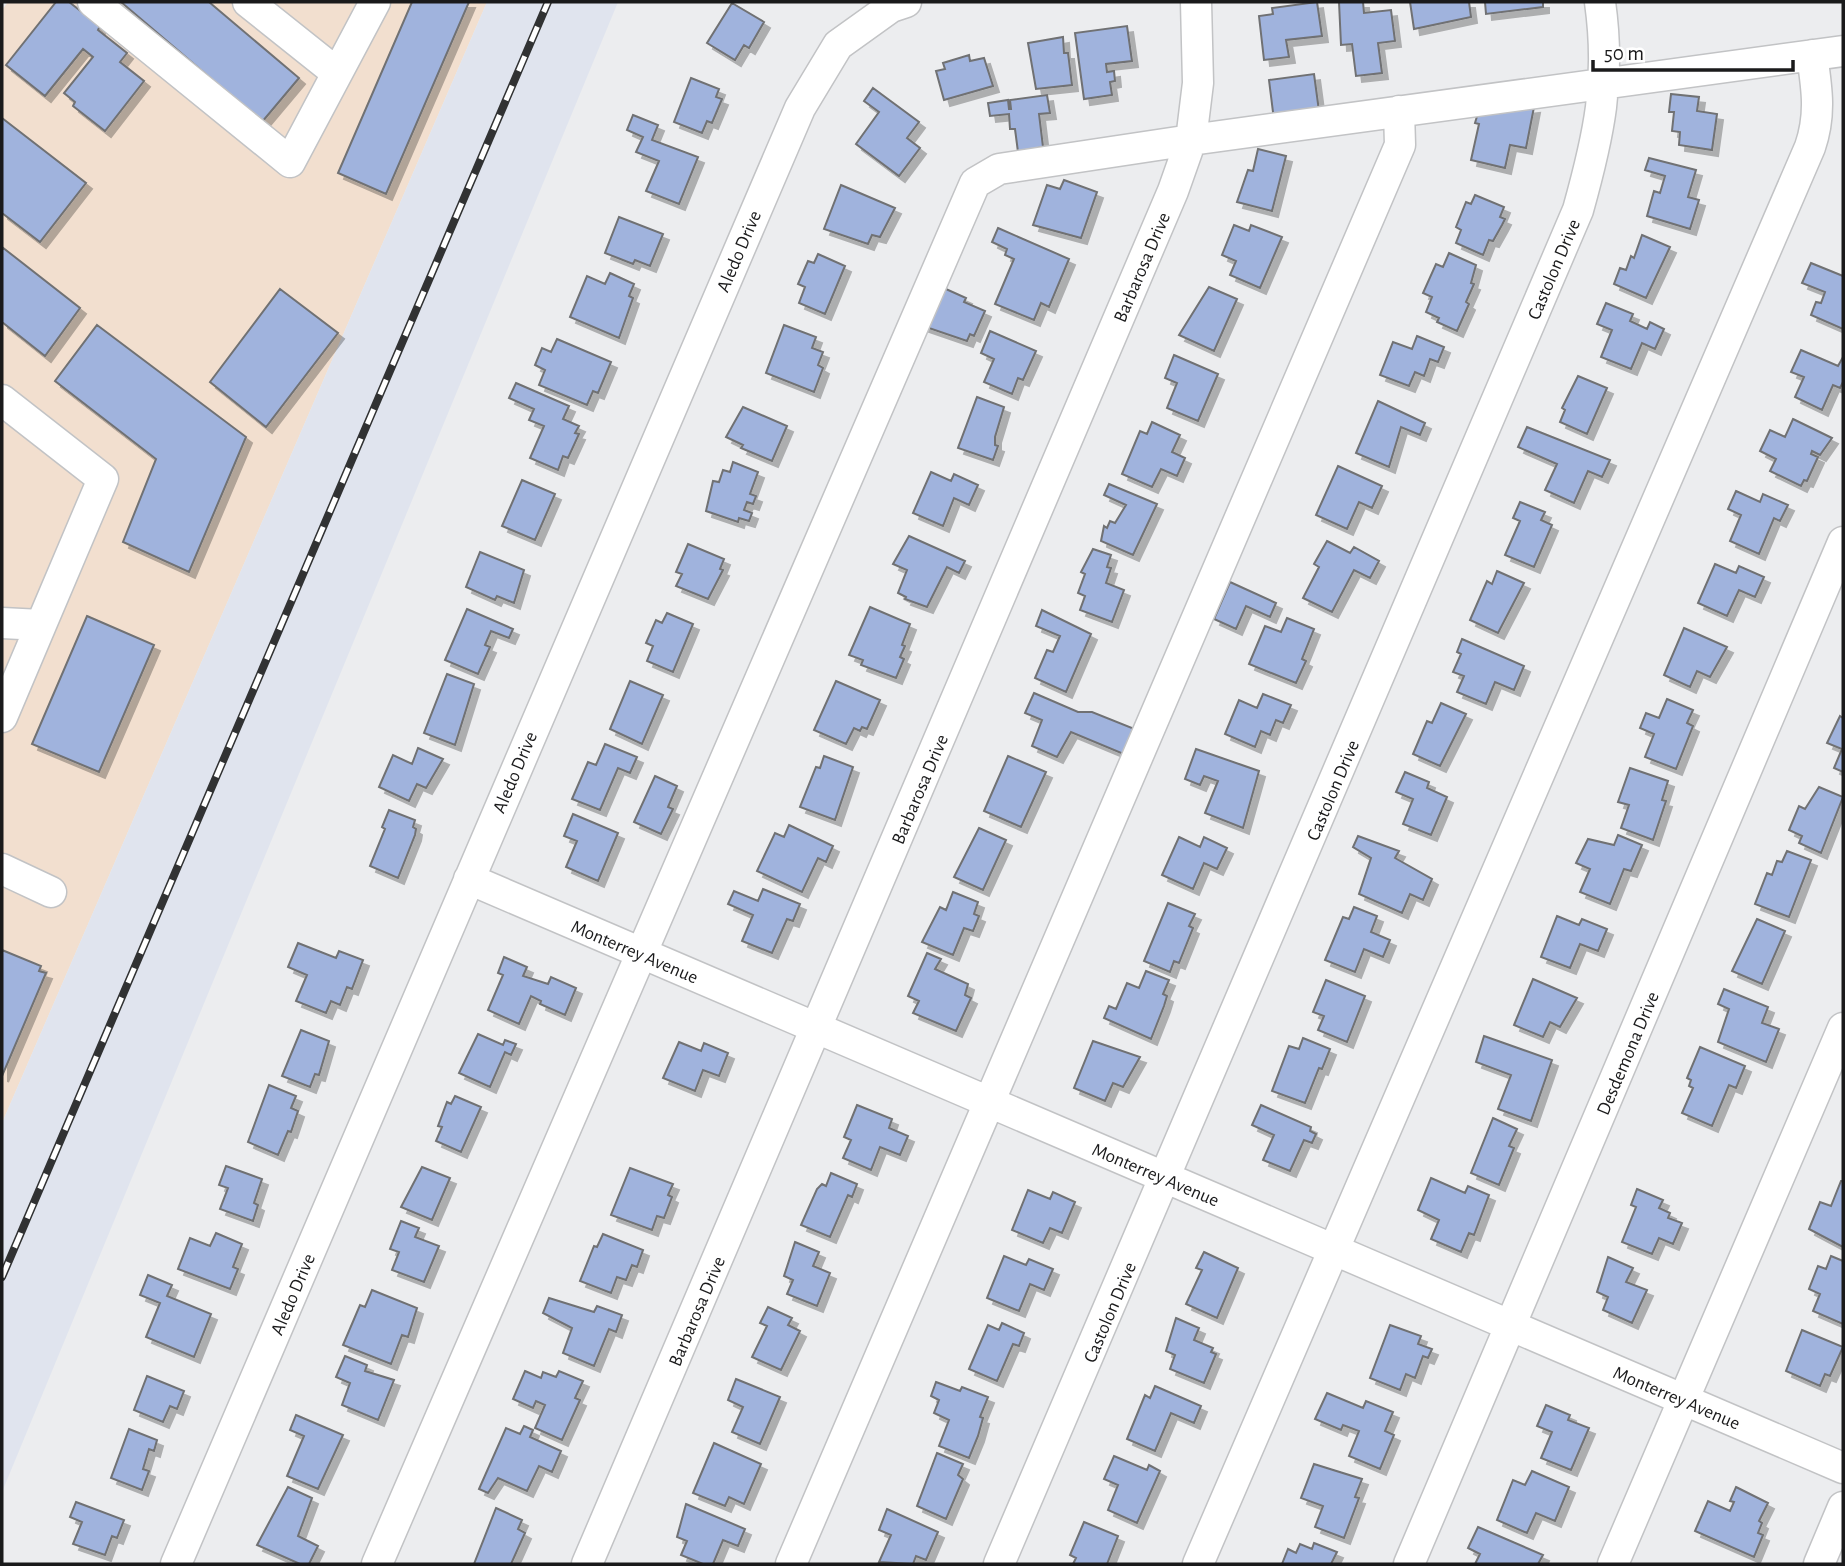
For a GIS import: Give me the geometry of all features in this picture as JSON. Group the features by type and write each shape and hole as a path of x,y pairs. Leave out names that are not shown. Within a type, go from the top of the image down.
{"street":[{"path":"93,2 290,162 375,2"},
{"path":"248,2 337,73"},
{"name":"Barbarosa Drive","path":"587,1564 1173,191 1191,140 1198,83 1196,2"},
{"name":"Castolon Drive","path":"999,1564 1574,221 1597,143 1606,83 1600,2"},
{"name":"Aledo Drive","path":"176,1564 800,108 838,45 898,5"},
{"path":"377,1564 963,204 975,183 999,169 1191,140 1843,51"},
{"path":"1198,1564 1810,148 1817,126 1819,102 1812,55"},
{"path":"791,1564 1400,145 1399,111"},
{"path":"2,400 103,479 2,717"},
{"name":"Desdemona Drive","path":"1409,1564 1843,542"},
{"path":"2,624 41,625"},
{"path":"2,870 51,892"},
{"name":"Monterrey Avenue","path":"468,879 1843,1468"},
{"path":"1613,1564 1843,1028"},
{"path":"1819,1564 1843,1507"}],"shaded area":[{"path":"8,2 487,2 2,1123 2,10"},
{"path":"487,2 618,2 2,1492 2,1123"}],"building":[{"path":"56,2 69,2 100,26 98,30 127,53 120,62 144,81 105,131 73,106 75,102 64,93 93,57 83,49 45,96 6,65"},
{"path":"121,2 209,2 299,78 262,122"},
{"path":"412,2 469,2 386,194 338,173"},
{"path":"1317,2 1322,36 1286,40 1289,57 1264,60 1259,16 1273,14 1272,8"},
{"path":"1339,2 1363,2 1364,13 1391,10 1395,41 1378,43 1382,73 1356,76 1352,44 1341,45"},
{"path":"1410,2 1469,2 1471,17 1414,29"},
{"path":"1485,2 1543,2 1543,7 1486,14"},
{"path":"732,3 764,22 749,48 744,45 735,60 707,43"},
{"path":"1127,26 1132,61 1106,64 1107,72 1114,71 1115,81 1110,82 1112,95 1084,99 1075,33"},
{"path":"1063,37 1072,85 1036,89 1028,43"},
{"path":"969,55 970,61 984,58 993,86 944,100 936,71 945,69 943,63"},
{"path":"1314,74 1319,111 1274,120 1269,80"},
{"path":"691,78 719,89 716,97 722,99 712,123 707,121 702,133 674,122"},
{"path":"873,88 919,122 907,138 920,148 899,176 856,144 879,112 864,101"},
{"path":"1671,94 1699,97 1697,111 1717,114 1712,150 1679,145 1680,132 1672,131 1674,112 1669,112"},
{"path":"1047,95 1050,113 1039,114 1043,147 1018,152 1015,129 1010,129 1009,114 990,116 988,103 1008,100 1011,109 1010,100"},
{"path":"1534,107 1526,148 1510,145 1505,168 1471,160 1479,124 1475,123 1478,113"},
{"path":"633,115 658,125 652,140 698,157 679,204 646,191 659,161 636,152 643,137 627,130"},
{"path":"2,118 86,183 40,242 2,213"},
{"path":"1258,149 1286,156 1272,211 1237,202 1248,170 1253,171"},
{"path":"1649,158 1696,170 1688,197 1699,200 1690,229 1647,216 1654,191 1660,193 1665,176 1645,170"},
{"path":"1064,180 1097,192 1081,238 1033,225 1047,185 1060,189"},
{"path":"841,185 895,208 880,237 872,235 868,244 824,229"},
{"path":"1475,195 1504,207 1500,217 1505,219 1493,241 1489,240 1483,255 1456,243 1461,230 1456,227 1466,202 1471,204"},
{"path":"619,217 663,234 650,266 635,260 633,264 605,253"},
{"path":"1234,225 1249,231 1251,225 1282,237 1260,288 1230,275 1236,261 1222,255"},
{"path":"998,228 1069,259 1049,307 1041,303 1034,320 995,304 1014,259 1005,255 1007,249 992,242"},
{"path":"1642,235 1670,247 1646,298 1614,284 1620,268 1626,270 1631,256 1634,258"},
{"path":"2,247 80,308 45,356 2,322"},
{"path":"1449,253 1476,265 1471,283 1474,284 1466,302 1469,304 1457,331 1437,322 1439,318 1426,312 1432,297 1423,293 1436,264 1443,267"},
{"path":"818,254 845,266 825,314 799,303 805,287 798,284 808,261 814,263"},
{"path":"1811,263 1843,276 1843,329 1811,315 1816,302 1821,303 1825,292 1802,283"},
{"path":"610,273 634,284 629,296 633,298 619,338 570,317 587,276 605,284"},
{"path":"937,285 966,298 964,302 985,311 974,336 970,334 967,341 920,325"},
{"path":"1209,287 1237,299 1214,351 1179,335"},
{"path":"280,289 338,333 266,427 210,382"},
{"path":"1606,303 1633,314 1630,321 1647,329 1650,322 1664,329 1655,349 1642,343 1631,369 1601,357 1612,330 1597,324"},
{"path":"97,325 246,437 189,572 123,542 156,459 55,381"},
{"path":"784,325 816,337 812,348 823,352 818,365 823,368 814,392 766,373"},
{"path":"990,331 1036,351 1023,380 1018,378 1012,394 984,382 994,359 981,353"},
{"path":"1417,336 1444,347 1438,362 1430,359 1424,376 1415,372 1409,386 1380,375 1393,342 1412,349"},
{"path":"557,339 611,362 598,393 593,391 587,405 539,385 545,370 535,365 542,348 551,352"},
{"path":"1801,350 1838,366 1843,357 1843,382 1840,388 1833,385 1822,410 1795,397 1804,377 1791,372"},
{"path":"1174,355 1218,374 1198,421 1167,408 1177,383 1165,378"},
{"path":"1578,376 1607,388 1587,434 1560,422 1565,410 1562,408"},
{"path":"516,383 569,406 563,419 579,426 575,433 579,434 568,458 563,456 558,470 530,458 544,426 529,420 534,409 509,398"},
{"path":"977,397 1004,407 995,437 995,445 998,446 993,460 958,448"},
{"path":"1378,401 1425,423 1420,435 1401,427 1389,467 1356,453"},
{"path":"743,407 787,426 772,461 741,448 743,445 726,437"},
{"path":"1793,419 1832,438 1820,455 1812,451 1811,454 1818,457 1807,481 1804,480 1801,486 1770,471 1776,459 1760,451 1770,430 1785,437"},
{"path":"1152,422 1180,435 1172,452 1185,458 1177,476 1161,469 1152,487 1122,474 1140,431 1147,434"},
{"path":"1527,427 1610,460 1602,477 1588,471 1574,503 1545,490 1557,464 1518,447"},
{"path":"733,462 758,472 750,494 756,496 753,504 747,502 744,510 752,513 749,521 739,518 738,522 706,511 713,481 719,482 723,470 730,472"},
{"path":"1338,466 1382,486 1372,508 1359,502 1347,529 1316,515"},
{"path":"931,472 951,481 954,474 978,485 969,505 954,498 943,526 913,513"},
{"path":"522,480 555,494 535,540 502,526"},
{"path":"1109,484 1157,504 1133,555 1101,541 1104,526 1107,528 1110,521 1115,523 1126,505 1104,495"},
{"path":"1736,491 1760,502 1763,494 1788,505 1780,521 1774,518 1759,554 1730,541 1741,515 1728,509"},
{"path":"1520,502 1545,512 1541,520 1552,525 1534,567 1505,555 1520,521 1513,518"},
{"path":"909,536 965,561 959,573 947,567 927,607 905,599 906,597 898,593 907,570 893,564"},
{"path":"1327,541 1350,553 1354,547 1379,561 1370,578 1354,570 1332,612 1303,598 1319,567 1314,564"},
{"path":"688,544 724,559 720,569 723,570 708,599 676,586 682,574 676,572"},
{"path":"1093,549 1111,555 1107,567 1111,568 1106,583 1124,590 1112,622 1080,610 1085,596 1078,593 1085,574 1081,572"},
{"path":"480,552 524,570 514,603 497,596 495,600 466,587"},
{"path":"1715,564 1736,573 1739,566 1764,577 1755,597 1739,590 1727,616 1698,603"},
{"path":"1497,571 1524,583 1498,633 1470,620 1487,581 1492,584"},
{"path":"1230,582 1276,603 1270,617 1246,606 1236,629 1214,619"},
{"path":"870,607 910,624 902,645 905,646 900,657 904,659 896,678 861,665 863,660 849,655"},
{"path":"467,609 513,629 509,638 491,631 485,645 490,647 478,674 445,660"},
{"path":"1042,610 1091,634 1066,692 1035,678 1047,650 1053,652 1060,636 1036,626"},
{"path":"667,613 693,624 673,672 647,661 653,646 646,643 656,620 662,623"},
{"path":"87,616 154,645 99,772 32,744"},
{"path":"1287,618 1314,629 1302,659 1306,661 1296,683 1249,664 1265,626 1281,632"},
{"path":"1684,628 1727,647 1710,677 1697,671 1690,687 1664,675"},
{"path":"1462,639 1524,666 1514,690 1495,682 1486,704 1457,692 1464,676 1453,672 1461,654 1457,652"},
{"path":"447,674 474,684 455,745 424,733"},
{"path":"630,681 663,695 642,744 610,729"},
{"path":"836,681 880,700 867,729 862,727 860,731 854,728 846,744 814,730"},
{"path":"1034,693 1078,712 1092,712 1137,730 1126,755 1071,732 1057,757 1032,746 1042,720 1025,713"},
{"path":"1263,694 1291,705 1283,723 1276,720 1270,735 1261,731 1255,747 1225,734 1239,700 1257,708"},
{"path":"1667,699 1693,710 1687,723 1693,726 1676,769 1645,757 1654,734 1640,728 1646,713 1659,718"},
{"path":"1441,703 1466,714 1440,766 1413,754 1427,721 1432,723"},
{"path":"1840,716 1843,718 1843,772 1834,768 1842,749 1827,743"},
{"path":"605,744 637,757 630,773 618,768 600,810 572,799 588,762 596,765"},
{"path":"418,748 443,759 426,788 417,784 409,801 379,787 393,755 412,764"},
{"path":"1196,749 1259,771 1243,828 1205,813 1218,781 1204,776 1200,785 1185,779"},
{"path":"824,756 853,767 835,820 800,807 816,767 820,768"},
{"path":"1008,756 1046,772 1021,827 984,811"},
{"path":"1630,768 1668,781 1662,800 1666,801 1653,840 1621,828 1629,805 1618,802"},
{"path":"1405,772 1429,782 1427,788 1447,797 1431,835 1403,824 1413,799 1396,792"},
{"path":"655,776 677,786 668,807 673,809 661,834 634,822"},
{"path":"1819,787 1843,797 1821,853 1799,843 1802,836 1789,830 1799,806 1805,809"},
{"path":"389,810 415,820 415,835 398,878 370,866 385,829 382,827"},
{"path":"573,814 618,833 598,881 566,867 577,841 564,836"},
{"path":"789,825 833,846 826,862 818,858 802,892 757,871 775,833 784,837"},
{"path":"979,828 1006,840 983,890 954,877"},
{"path":"1618,835 1642,845 1631,871 1624,869 1610,904 1580,892 1590,869 1576,863 1588,839 1614,845"},
{"path":"1358,836 1399,851 1395,858 1432,879 1423,900 1410,894 1402,913 1359,894 1371,858 1353,847"},
{"path":"1179,837 1200,847 1204,837 1227,848 1217,869 1204,863 1193,889 1162,875"},
{"path":"1787,851 1811,860 1789,917 1755,904 1767,873 1772,875 1777,861 1782,862"},
{"path":"763,889 800,904 793,921 787,919 772,953 742,941 753,915 728,904 734,891 758,901"},
{"path":"953,892 978,902 974,914 979,916 973,931 964,928 953,955 922,942 940,907 946,910"},
{"path":"1168,903 1195,914 1189,926 1193,928 1179,963 1174,961 1170,972 1144,961"},
{"path":"1354,907 1377,916 1371,932 1390,940 1383,957 1364,949 1355,972 1325,960 1343,917 1349,919"},
{"path":"1557,916 1579,925 1582,919 1607,929 1598,951 1580,944 1570,968 1541,957"},
{"path":"1757,919 1785,931 1762,984 1732,971"},
{"path":"298,943 336,958 339,951 363,960 352,989 347,987 340,1005 331,1001 326,1013 296,1001 307,975 288,967"},
{"path":"2,950 41,966 39,971 46,973 2,1076"},
{"path":"927,953 941,959 935,969 968,984 965,995 971,998 956,1031 913,1013 919,1001 908,996"},
{"path":"504,957 527,967 523,976 548,984 551,977 576,988 565,1015 540,1004 541,1001 531,996 519,1024 488,1010 503,975 498,973"},
{"path":"1146,971 1169,980 1163,994 1167,996 1164,1006 1151,1039 1104,1018 1109,1006 1116,1009 1127,983 1139,988"},
{"path":"1533,979 1577,998 1560,1027 1550,1022 1543,1037 1514,1025"},
{"path":"1326,980 1365,996 1347,1042 1318,1030 1324,1016 1313,1012"},
{"path":"1724,989 1768,1007 1762,1023 1779,1029 1766,1062 1718,1042 1729,1009 1718,1004"},
{"path":"301,1030 329,1041 319,1075 315,1074 310,1087 282,1076"},
{"path":"478,1034 503,1045 505,1040 516,1044 511,1055 505,1052 490,1087 459,1073"},
{"path":"1484,1036 1552,1060 1531,1121 1498,1109 1511,1075 1476,1062"},
{"path":"1303,1038 1330,1049 1305,1103 1272,1091 1289,1046 1299,1049"},
{"path":"1093,1041 1140,1057 1123,1087 1113,1083 1105,1101 1074,1088"},
{"path":"679,1042 701,1051 704,1043 728,1053 719,1076 703,1070 695,1091 663,1078"},
{"path":"1700,1047 1745,1066 1736,1088 1729,1085 1712,1126 1682,1113 1693,1088 1689,1086 1691,1080 1687,1078"},
{"path":"269,1085 296,1096 291,1108 298,1111 291,1132 288,1131 278,1155 248,1142"},
{"path":"455,1096 481,1107 461,1152 436,1141 442,1127 438,1126 447,1102 451,1104"},
{"path":"857,1105 892,1119 889,1128 908,1136 900,1155 880,1147 871,1170 843,1158 851,1140 844,1137"},
{"path":"1261,1105 1311,1127 1310,1131 1316,1134 1312,1143 1304,1140 1290,1171 1263,1160 1274,1135 1252,1125"},
{"path":"1493,1118 1517,1129 1509,1146 1514,1148 1499,1185 1471,1173"},
{"path":"226,1166 262,1179 254,1203 258,1205 253,1221 220,1209 228,1188 219,1185"},
{"path":"422,1167 450,1178 432,1220 401,1207"},
{"path":"630,1168 673,1184 668,1195 672,1197 664,1218 657,1216 652,1230 611,1215"},
{"path":"831,1173 857,1184 852,1197 848,1195 830,1237 801,1225 817,1189 822,1184 826,1186"},
{"path":"1431,1178 1465,1193 1468,1186 1489,1195 1474,1235 1469,1233 1461,1252 1431,1239 1439,1220 1418,1210"},
{"path":"1841,1181 1843,1247 1809,1229 1820,1202 1831,1206"},
{"path":"1637,1189 1663,1200 1659,1208 1670,1213 1668,1218 1682,1223 1673,1244 1659,1238 1652,1254 1622,1242 1636,1207 1631,1205"},
{"path":"1028,1190 1050,1199 1053,1192 1075,1202 1062,1233 1050,1228 1043,1243 1012,1230"},
{"path":"401,1221 419,1228 415,1237 439,1246 424,1282 392,1270 399,1252 390,1249"},
{"path":"216,1233 242,1244 233,1267 238,1269 230,1289 178,1269 190,1238 210,1246"},
{"path":"603,1234 643,1250 637,1267 632,1265 626,1280 617,1277 611,1293 580,1281 594,1246 597,1247"},
{"path":"795,1242 819,1252 813,1266 830,1273 817,1306 787,1294 793,1280 784,1276"},
{"path":"1204,1252 1238,1268 1217,1318 1186,1304 1202,1270 1196,1268"},
{"path":"1004,1256 1026,1265 1029,1259 1053,1269 1044,1290 1030,1284 1019,1311 987,1298"},
{"path":"1831,1256 1843,1261 1843,1324 1813,1311 1820,1294 1809,1289 1818,1266 1826,1269"},
{"path":"1608,1257 1633,1268 1626,1282 1647,1290 1632,1323 1603,1310 1608,1297 1597,1292"},
{"path":"148,1275 172,1285 167,1296 211,1314 194,1357 146,1337 160,1303 140,1295"},
{"path":"372,1290 417,1308 408,1337 402,1335 391,1364 343,1345 360,1305 365,1307"},
{"path":"549,1298 594,1312 597,1306 622,1315 616,1332 609,1329 594,1366 563,1353 572,1328 543,1313"},
{"path":"768,1307 792,1318 788,1325 800,1331 781,1370 752,1357 767,1326 760,1323"},
{"path":"1176,1318 1199,1328 1194,1340 1213,1348 1211,1352 1216,1354 1204,1383 1170,1369 1175,1355 1166,1351"},
{"path":"1002,1323 1024,1333 1019,1346 1013,1344 997,1381 969,1369 988,1325 999,1330"},
{"path":"1390,1325 1421,1336 1418,1344 1432,1349 1428,1358 1423,1356 1415,1378 1406,1374 1400,1390 1370,1378"},
{"path":"1802,1330 1843,1347 1830,1376 1825,1374 1820,1386 1786,1371"},
{"path":"345,1356 367,1365 365,1371 394,1380 378,1420 342,1405 350,1383 336,1377"},
{"path":"525,1371 541,1378 543,1372 556,1377 559,1371 583,1381 575,1398 580,1400 562,1440 535,1428 545,1405 536,1401 533,1408 513,1399"},
{"path":"147,1376 184,1391 177,1409 170,1406 163,1422 134,1410"},
{"path":"736,1379 780,1397 760,1444 732,1432 743,1407 728,1400"},
{"path":"936,1382 960,1391 962,1387 988,1397 969,1458 939,1446 949,1420 934,1413 939,1400 931,1396"},
{"path":"1155,1386 1201,1406 1194,1423 1171,1413 1155,1451 1127,1439 1145,1395 1150,1398"},
{"path":"1327,1393 1363,1408 1366,1401 1393,1412 1385,1431 1394,1435 1380,1469 1349,1456 1359,1431 1343,1425 1341,1430 1315,1419"},
{"path":"1546,1405 1570,1415 1568,1420 1589,1428 1571,1470 1541,1458 1552,1432 1537,1426"},
{"path":"296,1415 343,1435 318,1489 287,1476 304,1436 290,1430"},
{"path":"524,1426 533,1430 530,1437 561,1451 552,1472 539,1466 527,1491 498,1478 488,1493 479,1489 506,1428 520,1434"},
{"path":"129,1429 157,1440 154,1451 149,1449 143,1469 149,1471 142,1490 111,1478"},
{"path":"714,1443 761,1464 744,1504 729,1497 725,1506 693,1493"},
{"path":"937,1453 963,1464 958,1475 963,1479 946,1519 917,1506"},
{"path":"1114,1456 1147,1470 1149,1465 1160,1471 1137,1523 1108,1510 1118,1485 1104,1479"},
{"path":"1314,1464 1362,1479 1355,1497 1359,1498 1344,1538 1315,1527 1323,1506 1301,1498"},
{"path":"1532,1471 1569,1487 1555,1521 1536,1513 1527,1533 1497,1520 1513,1480 1525,1485"},
{"path":"288,1487 312,1498 298,1536 318,1546 309,1564 300,1564 257,1545"},
{"path":"1736,1487 1768,1503 1759,1521 1762,1523 1758,1533 1763,1535 1754,1557 1695,1531 1708,1501 1730,1511 1734,1502 1730,1501"},
{"path":"76,1502 124,1520 117,1538 112,1536 105,1555 73,1544 82,1522 70,1517"},
{"path":"686,1504 745,1529 738,1546 723,1540 713,1564 703,1564 681,1555 687,1541 677,1537"},
{"path":"496,1508 522,1520 518,1529 525,1533 511,1564 474,1564"},
{"path":"887,1509 938,1532 926,1560 916,1556 913,1564 879,1562 891,1535 879,1530"},
{"path":"1084,1522 1118,1536 1107,1564 1073,1564 1076,1558 1070,1555"},
{"path":"1478,1527 1543,1555 1538,1564 1475,1564 1480,1554 1468,1548"},
{"path":"1314,1543 1337,1552 1331,1564 1282,1564 1288,1549 1296,1553 1300,1544 1312,1549"}],"railway":[{"path":"2,1277 548,2"}]}
